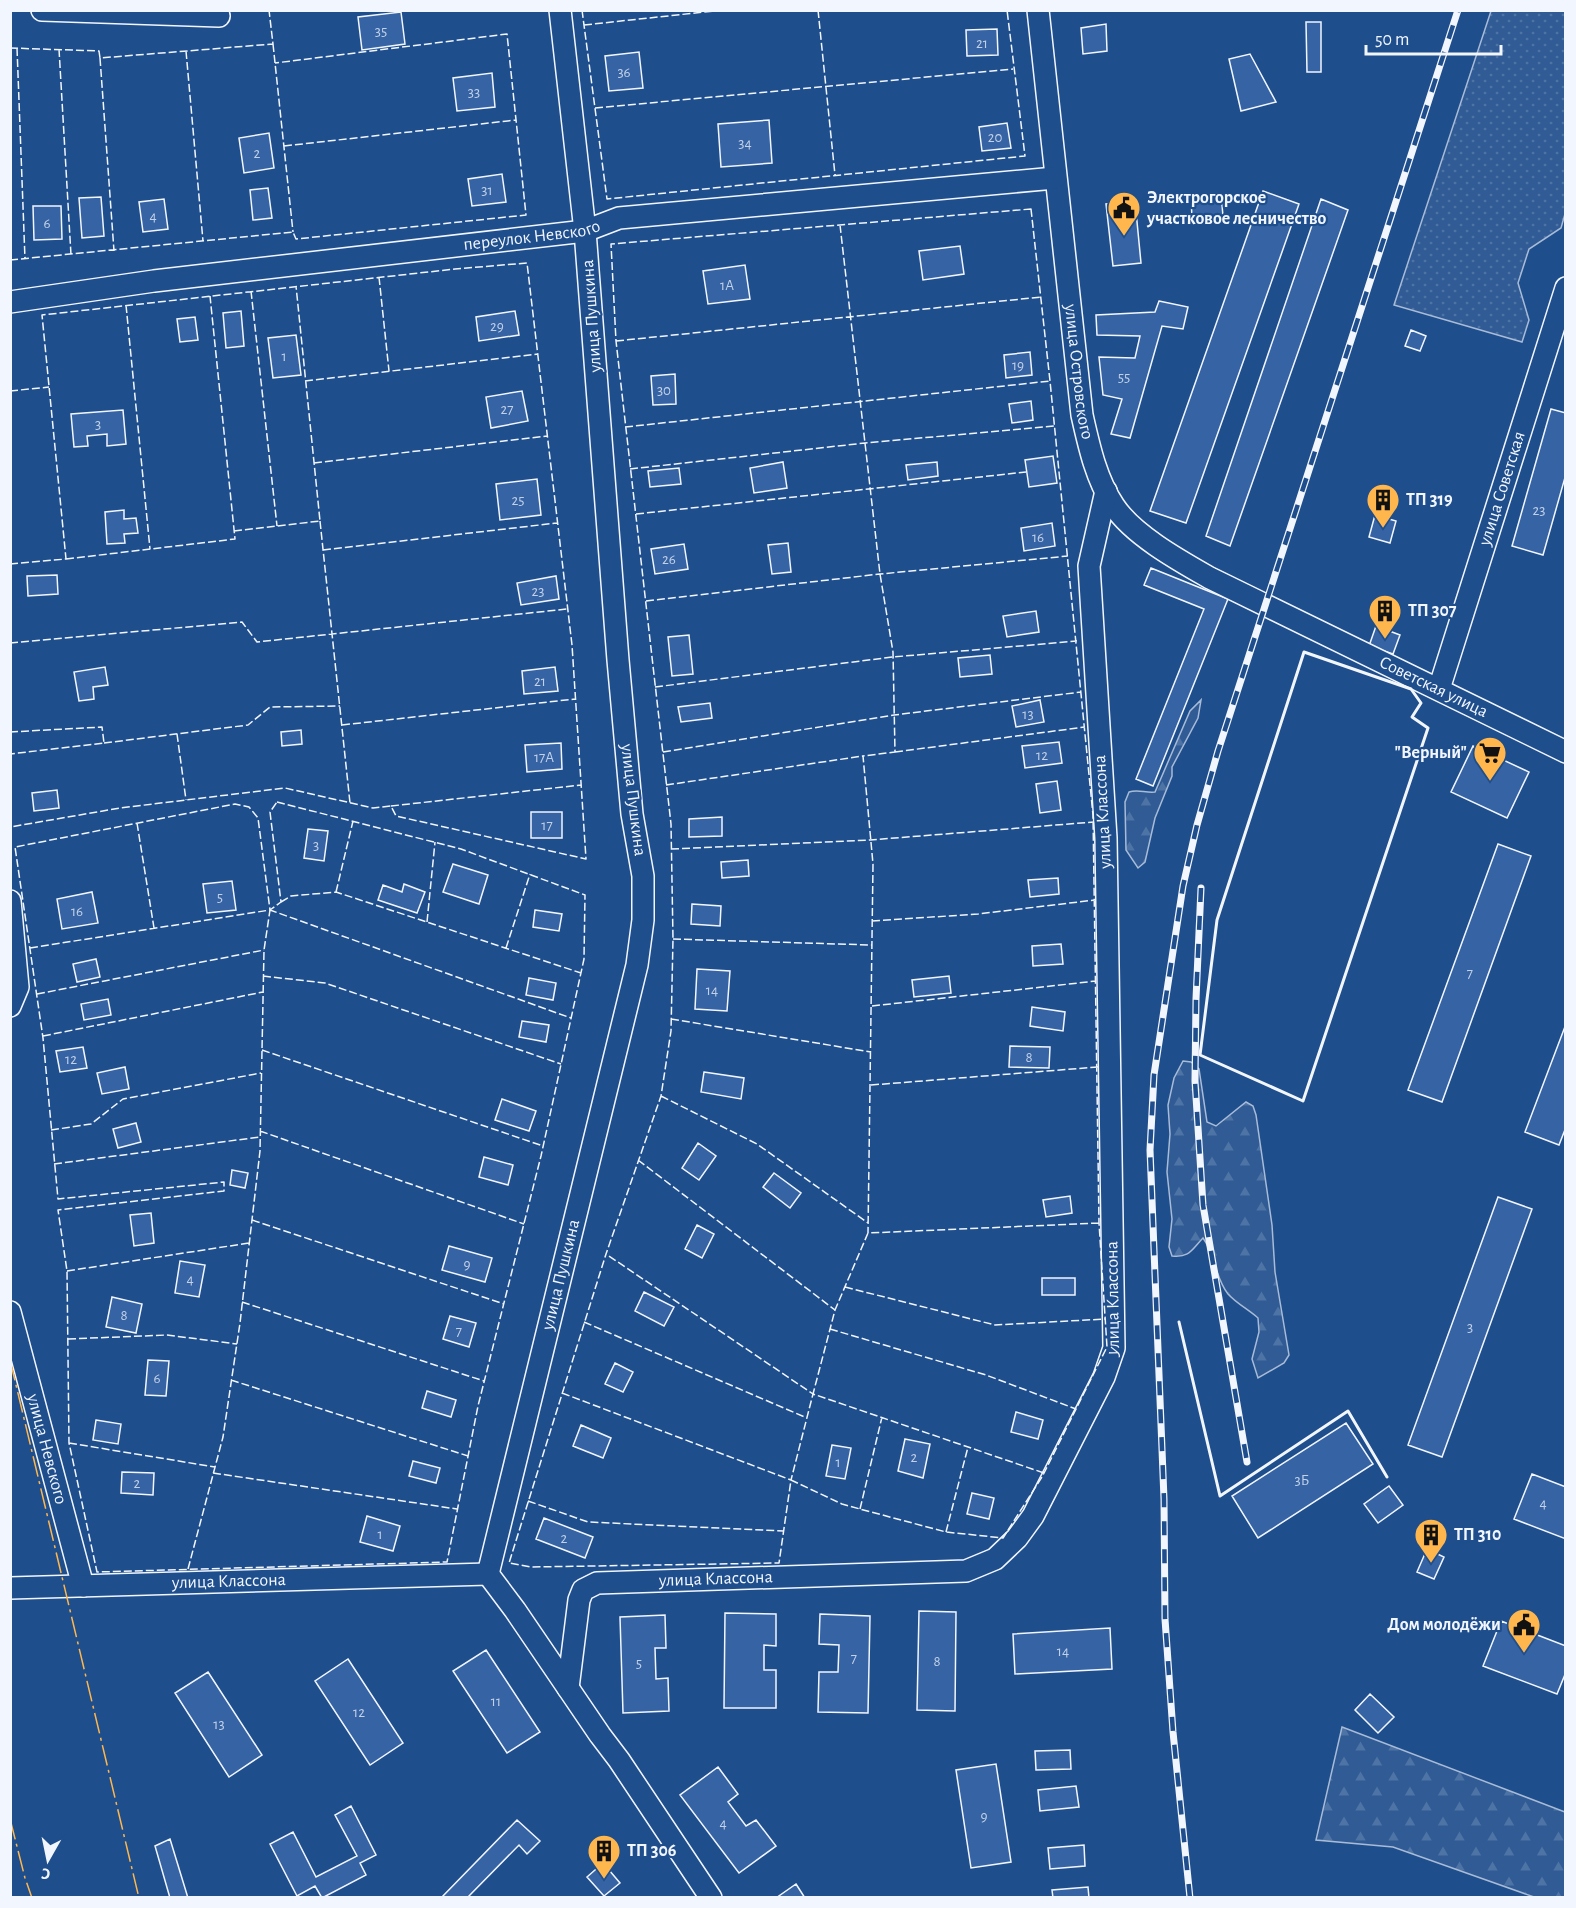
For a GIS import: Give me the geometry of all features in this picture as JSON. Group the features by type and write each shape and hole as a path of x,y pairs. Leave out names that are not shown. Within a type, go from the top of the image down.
{"street":[{"path":"42,10 219,16"},
{"name":"улица Пушкина","path":"488,1574 634,976 643,920 643,876 632,814 620,684 585,231 560,10"},
{"name":"улица Островского","path":"1038,10 1082,415 1091,455 1106,490 1114,506 1130,524 1179,560 1280,614 1302,621"},
{"name":"переулок Невского","path":"10,302 165,280 585,231 619,218 1055,178"},
{"name":"улица Советская","path":"1439,689 1566,288"},
{"name":"улица Классона","path":"568,1688 579,1600 583,1590 597,1583 966,1571 995,1559 1017,1538 1033,1516 1104,1377 1114,1348 1106,862 1089,566 1106,490"},
{"name":"Советская улица","path":"1302,621 1566,752"},
{"path":"10,901 18,987 10,1006"},
{"name":"улица Невского","path":"10,1312 83,1586"},
{"path":"488,1574 619,1760 711,1898"},
{"name":"улица Классона","path":"10,1588 488,1574"}],"green space":[{"path":"1491,11 1565,11 1565,214 1561,228 1529,249 1518,283 1529,320 1522,342 1394,305"},
{"path":"1201,700 1198,718 1172,767 1172,776 1155,818 1145,862 1138,868 1126,850 1125,802 1129,792 1155,792 1190,711"},
{"path":"1183,1061 1191,1062 1199,1069 1207,1122 1216,1126 1246,1102 1253,1106 1256,1115 1272,1225 1275,1272 1289,1355 1284,1363 1258,1378 1252,1359 1259,1332 1258,1318 1228,1294 1220,1281 1203,1238 1183,1256 1172,1256 1169,1247 1172,1219 1167,1172 1170,1134 1168,1105 1174,1078"},
{"path":"1342,1727 1565,1812 1565,1897 1534,1897 1393,1847 1316,1840"}],"building":[{"path":"401,12 405,44 362,50 358,17"},
{"path":"1306,22 1321,22 1321,72 1307,72"},
{"path":"1106,24 1107,51 1083,54 1081,28"},
{"path":"997,29 998,55 967,56 966,30"},
{"path":"639,52 643,88 609,91 605,56"},
{"path":"1250,54 1276,102 1241,111 1229,59"},
{"path":"492,73 495,107 457,111 453,78"},
{"path":"769,120 772,163 721,167 718,124"},
{"path":"1007,123 1011,148 982,151 979,127"},
{"path":"269,133 274,168 244,173 239,138"},
{"path":"502,174 506,202 472,206 468,179"},
{"path":"268,188 272,218 253,220 250,190"},
{"path":"1263,191 1299,204 1186,523 1150,511"},
{"path":"1221,194 1223,216 1192,219 1191,196"},
{"path":"101,197 104,236 82,238 79,198"},
{"path":"164,199 168,229 143,232 139,202"},
{"path":"1321,199 1348,210 1230,546 1206,536"},
{"path":"1135,201 1141,263 1113,266 1106,204"},
{"path":"33,206 61,206 62,239 34,240"},
{"path":"960,246 964,274 923,280 919,251"},
{"path":"745,265 750,299 708,304 703,271"},
{"path":"1159,301 1188,307 1183,329 1162,326 1130,438 1111,434 1122,399 1103,395 1099,357 1135,358 1140,336 1097,335 1096,315 1155,312"},
{"path":"241,311 244,346 226,348 223,313"},
{"path":"515,311 519,335 479,341 476,317"},
{"path":"195,317 198,340 180,342 177,319"},
{"path":"1411,330 1426,336 1420,351 1405,346"},
{"path":"296,335 301,375 273,378 268,338"},
{"path":"1030,352 1032,375 1006,378 1004,355"},
{"path":"675,374 676,404 653,405 651,376"},
{"path":"522,391 528,421 491,428 486,397"},
{"path":"1031,401 1033,420 1012,423 1009,404"},
{"path":"1551,409 1566,413 1566,474 1543,555 1512,546"},
{"path":"123,410 126,444 107,446 107,434 87,436 88,446 74,447 71,414"},
{"path":"1053,456 1057,483 1029,487 1025,460"},
{"path":"783,462 787,488 754,493 750,468"},
{"path":"937,462 938,476 908,480 906,465"},
{"path":"679,468 681,484 650,487 648,471"},
{"path":"537,479 541,515 500,520 496,484"},
{"path":"124,510 124,519 136,518 138,533 124,534 125,543 107,544 105,512"},
{"name":"ТП 319","path":"1375,515 1396,521 1390,543 1369,537"},
{"path":"1052,523 1055,546 1024,551 1021,528"},
{"path":"788,543 791,572 772,574 768,545"},
{"path":"684,544 688,569 655,574 651,549"},
{"path":"1151,568 1228,599 1153,786 1136,779 1204,609 1144,585"},
{"path":"57,575 58,594 28,596 27,576"},
{"path":"556,576 559,599 521,605 517,583"},
{"path":"1036,611 1039,632 1007,637 1003,616"},
{"name":"ТП 307","path":"1376,626 1400,635 1393,654 1369,646"},
{"path":"689,635 693,674 672,676 668,637"},
{"path":"990,655 992,674 960,677 958,658"},
{"path":"105,667 108,685 93,687 94,699 79,701 74,672"},
{"path":"555,667 558,691 524,694 522,671"},
{"path":"1040,700 1044,722 1016,727 1012,706"},
{"path":"710,703 712,718 681,722 678,707"},
{"path":"301,730 302,744 282,746 281,732"},
{"path":"1059,742 1062,763 1025,768 1022,746"},
{"path":"561,743 562,769 527,772 525,745"},
{"name":"\"Верный\"","path":"1473,746 1529,772 1507,818 1451,792"},
{"path":"1057,781 1061,810 1040,813 1036,784"},
{"path":"57,790 59,808 34,811 32,793"},
{"path":"531,812 562,812 562,838 531,838"},
{"path":"722,817 722,836 689,837 689,819"},
{"path":"308,829 328,831 324,861 304,858"},
{"path":"1498,844 1531,856 1442,1102 1408,1090"},
{"path":"748,860 749,876 722,878 721,862"},
{"path":"453,864 488,875 479,904 443,892"},
{"path":"1058,878 1059,894 1030,897 1028,880"},
{"path":"232,881 236,910 207,913 203,884"},
{"path":"404,884 425,892 417,913 378,900 383,885 402,892"},
{"path":"92,892 98,923 62,929 57,899"},
{"path":"692,904 721,906 720,926 691,924"},
{"path":"535,910 562,914 559,931 533,927"},
{"path":"1061,944 1063,964 1033,966 1032,946"},
{"path":"96,959 100,977 77,982 73,964"},
{"path":"697,969 730,971 727,1011 695,1009"},
{"path":"949,976 951,993 914,997 912,980"},
{"path":"529,978 556,983 553,1000 526,995"},
{"path":"108,999 111,1015 84,1020 81,1004"},
{"path":"1032,1007 1065,1012 1063,1031 1030,1026"},
{"path":"522,1021 549,1025 546,1042 519,1037"},
{"path":"1566,1024 1566,1127 1559,1145 1525,1132"},
{"path":"1010,1046 1050,1047 1049,1068 1009,1067"},
{"path":"83,1047 87,1068 60,1072 56,1051"},
{"path":"125,1067 129,1089 102,1094 97,1073"},
{"path":"704,1072 744,1078 741,1099 701,1092"},
{"path":"502,1099 536,1111 529,1131 495,1120"},
{"path":"136,1123 141,1142 118,1148 113,1129"},
{"path":"698,1143 716,1156 699,1180 682,1168"},
{"path":"484,1157 513,1165 508,1185 479,1177"},
{"path":"232,1170 248,1173 245,1188 230,1185"},
{"path":"774,1173 801,1193 790,1208 763,1187"},
{"path":"1070,1196 1072,1213 1046,1217 1043,1200"},
{"path":"1498,1197 1532,1209 1442,1457 1408,1445"},
{"path":"151,1213 154,1243 134,1246 130,1215"},
{"path":"697,1225 714,1234 702,1258 685,1249"},
{"path":"449,1246 492,1258 485,1282 442,1270"},
{"path":"180,1261 205,1265 199,1297 175,1293"},
{"path":"1042,1278 1075,1278 1075,1295 1042,1295"},
{"path":"644,1292 674,1307 664,1326 635,1311"},
{"path":"112,1297 142,1304 136,1333 106,1327"},
{"path":"450,1316 476,1323 469,1347 443,1339"},
{"path":"148,1360 169,1361 166,1396 145,1395"},
{"path":"615,1363 633,1372 623,1392 605,1384"},
{"path":"427,1391 456,1400 451,1417 422,1408"},
{"path":"1016,1412 1043,1420 1038,1439 1011,1432"},
{"path":"96,1420 121,1424 118,1444 93,1440"},
{"path":"1346,1423 1373,1464 1258,1538 1232,1496"},
{"path":"581,1425 611,1438 603,1458 573,1446"},
{"path":"905,1439 930,1444 923,1478 898,1471"},
{"path":"832,1445 851,1448 845,1479 826,1476"},
{"path":"413,1461 440,1468 436,1483 409,1476"},
{"path":"122,1472 154,1473 153,1495 121,1493"},
{"path":"1532,1474 1566,1487 1566,1539 1514,1519"},
{"path":"1389,1486 1403,1505 1378,1523 1364,1504"},
{"path":"972,1493 994,1498 989,1519 967,1514"},
{"path":"367,1516 400,1526 393,1551 360,1542"},
{"path":"544,1518 593,1537 585,1558 536,1539"},
{"name":"ТП 310","path":"1427,1549 1444,1557 1434,1579 1417,1572"},
{"path":"919,1611 956,1612 955,1711 917,1710"},
{"path":"725,1613 776,1614 776,1646 764,1645 764,1670 776,1670 776,1708 724,1708"},
{"path":"820,1614 870,1616 868,1713 818,1712 819,1672 838,1672 839,1645 819,1644"},
{"path":"665,1615 666,1648 655,1648 656,1679 668,1678 669,1711 623,1713 620,1617"},
{"path":"1501,1621 1566,1646 1566,1672 1557,1694 1483,1666"},
{"path":"1110,1628 1112,1669 1015,1674 1013,1634"},
{"path":"486,1650 540,1732 507,1753 453,1671"},
{"path":"348,1659 403,1743 370,1765 315,1681"},
{"path":"208,1672 262,1755 229,1777 175,1693"},
{"path":"1370,1694 1394,1717 1378,1733 1355,1710"},
{"path":"1070,1750 1071,1769 1036,1770 1035,1751"},
{"path":"996,1764 1011,1862 971,1868 956,1770"},
{"path":"718,1767 738,1794 728,1802 746,1826 756,1820 776,1846 739,1873 680,1795"},
{"path":"1076,1786 1079,1807 1040,1811 1038,1790"},
{"path":"351,1806 376,1855 360,1863 366,1875 322,1898 315,1886 297,1896 270,1844 293,1832 316,1877 357,1856 335,1815"},
{"path":"517,1820 540,1841 527,1854 519,1845 467,1898 441,1898"},
{"path":"170,1839 188,1898 170,1898 155,1846"},
{"path":"1084,1845 1085,1866 1050,1869 1048,1848"},
{"name":"ТП 306","path":"603,1863 620,1883 604,1896 587,1877"},
{"path":"796,1884 805,1898 776,1898"},
{"path":"1088,1887 1089,1898 1053,1898 1052,1890"}],"railway":[{"path":"1190,1898 1173,1732 1165,1619 1164,1499 1150,1150 1154,1075 1183,886 1218,751 1458,10"},
{"path":"1201,888 1195,1081 1203,1205 1247,1462"}],"fence":[{"path":"10,48 99,51 100,58 273,44 269,10"},
{"path":"582,10 607,199 1025,156 1007,10"},
{"path":"584,25 723,10"},
{"path":"818,10 835,175"},
{"path":"10,260 293,232 296,239 526,215 507,34 275,63"},
{"path":"273,44 293,232"},
{"path":"17,48 25,259"},
{"path":"59,49 71,255"},
{"path":"186,51 203,241"},
{"path":"100,58 114,251"},
{"path":"595,108 1013,69"},
{"path":"284,146 516,120"},
{"path":"1031,209 1093,815 1099,1223 1107,1347 1042,1477 1003,1538 946,1532 860,1509 842,1504 791,1480 779,1563 531,1567 509,1563 606,1254 661,1096 671,1031 673,939 671,824 616,341 611,244 1031,209"},
{"path":"840,225 880,574 893,652 895,752 863,756 873,864 868,1233"},
{"path":"10,564 66,559 42,315 527,263 572,645 586,859 396,816 391,806 373,808 285,788 120,808 10,827"},
{"path":"379,277 389,371"},
{"path":"234,531 320,521 296,286"},
{"path":"251,291 277,526"},
{"path":"66,559 235,539 210,296"},
{"path":"616,341 1041,297"},
{"path":"126,305 150,549"},
{"path":"305,381 538,354"},
{"path":"625,427 1050,381"},
{"path":"10,391 49,387"},
{"path":"630,469 865,443 1055,426"},
{"path":"314,463 547,436"},
{"path":"636,514 1026,472"},
{"path":"320,521 350,803"},
{"path":"323,550 557,523"},
{"path":"646,601 880,574 1068,556"},
{"path":"10,643 242,622 257,642 567,609"},
{"path":"655,687 893,657 1077,641"},
{"path":"663,752 894,715 1081,692"},
{"path":"342,725 575,699"},
{"path":"104,743 248,725 270,707 340,706"},
{"path":"10,732 102,727 104,743 10,754"},
{"path":"895,752 1085,727"},
{"path":"177,734 186,800"},
{"path":"666,785 863,756"},
{"path":"391,806 581,785"},
{"path":"277,802 461,849 585,895 584,959 541,1156 478,1406 447,1562 97,1572 69,1443 67,1271 58,1210 224,1191 224,1182 58,1199 43,1038 15,847 235,804 249,807 258,818 270,910 281,902 270,812 277,802"},
{"path":"336,892 353,821"},
{"path":"671,849 870,840 1094,822"},
{"path":"137,823 154,928"},
{"path":"427,922 435,842"},
{"path":"506,948 530,874"},
{"path":"281,902 291,896 336,892 581,973"},
{"path":"872,921 978,914 1095,900"},
{"path":"30,948 270,910 571,1018"},
{"path":"188,1569 223,1437 240,1323 260,1151 264,950 270,910"},
{"path":"673,939 872,945"},
{"path":"37,994 264,950"},
{"path":"263,976 325,983 561,1064"},
{"path":"872,1006 1096,981"},
{"path":"43,1036 263,992"},
{"path":"671,1019 871,1052"},
{"path":"262,1050 543,1146"},
{"path":"871,1085 1098,1067"},
{"path":"51,1130 91,1124 123,1099 261,1073"},
{"path":"661,1096 757,1144 868,1223"},
{"path":"260,1131 524,1224"},
{"path":"54,1164 260,1137"},
{"path":"638,1160 835,1310"},
{"path":"252,1220 504,1304"},
{"path":"1044,1473 813,1394 835,1310 868,1233 1099,1223"},
{"path":"67,1271 249,1243"},
{"path":"562,1393 791,1480 813,1394 606,1254"},
{"path":"845,1287 995,1325 1105,1319"},
{"path":"242,1302 484,1381"},
{"path":"584,1322 807,1418"},
{"path":"830,1329 986,1375 1076,1409"},
{"path":"68,1339 167,1335 237,1344"},
{"path":"231,1380 468,1456"},
{"path":"860,1509 882,1417"},
{"path":"69,1443 215,1467"},
{"path":"946,1532 968,1447"},
{"path":"213,1473 457,1509"},
{"path":"528,1501 588,1522 784,1531"}],"wall":[{"path":"1304,652 1411,689 1421,703 1412,717 1428,728 1303,1101 1200,1055 1217,920 1304,652"},
{"path":"1179,1322 1220,1496 1348,1411 1387,1477"}],"power":[{"path":"10,1360 139,1898"},
{"path":"10,1819 32,1898"}],"place":[{"name":"Электрогорское участковое лесничество","path":"1124,237"},
{"name":"ТП 319","path":"1383,529"},
{"name":"ТП 307","path":"1385,640"},
{"name":"\"Верный\"","path":"1490,782"},
{"name":"ТП 310","path":"1431,1564"},
{"name":"Дом молодёжи","path":"1524,1654"},
{"name":"ТП 306","path":"604,1880"}]}
